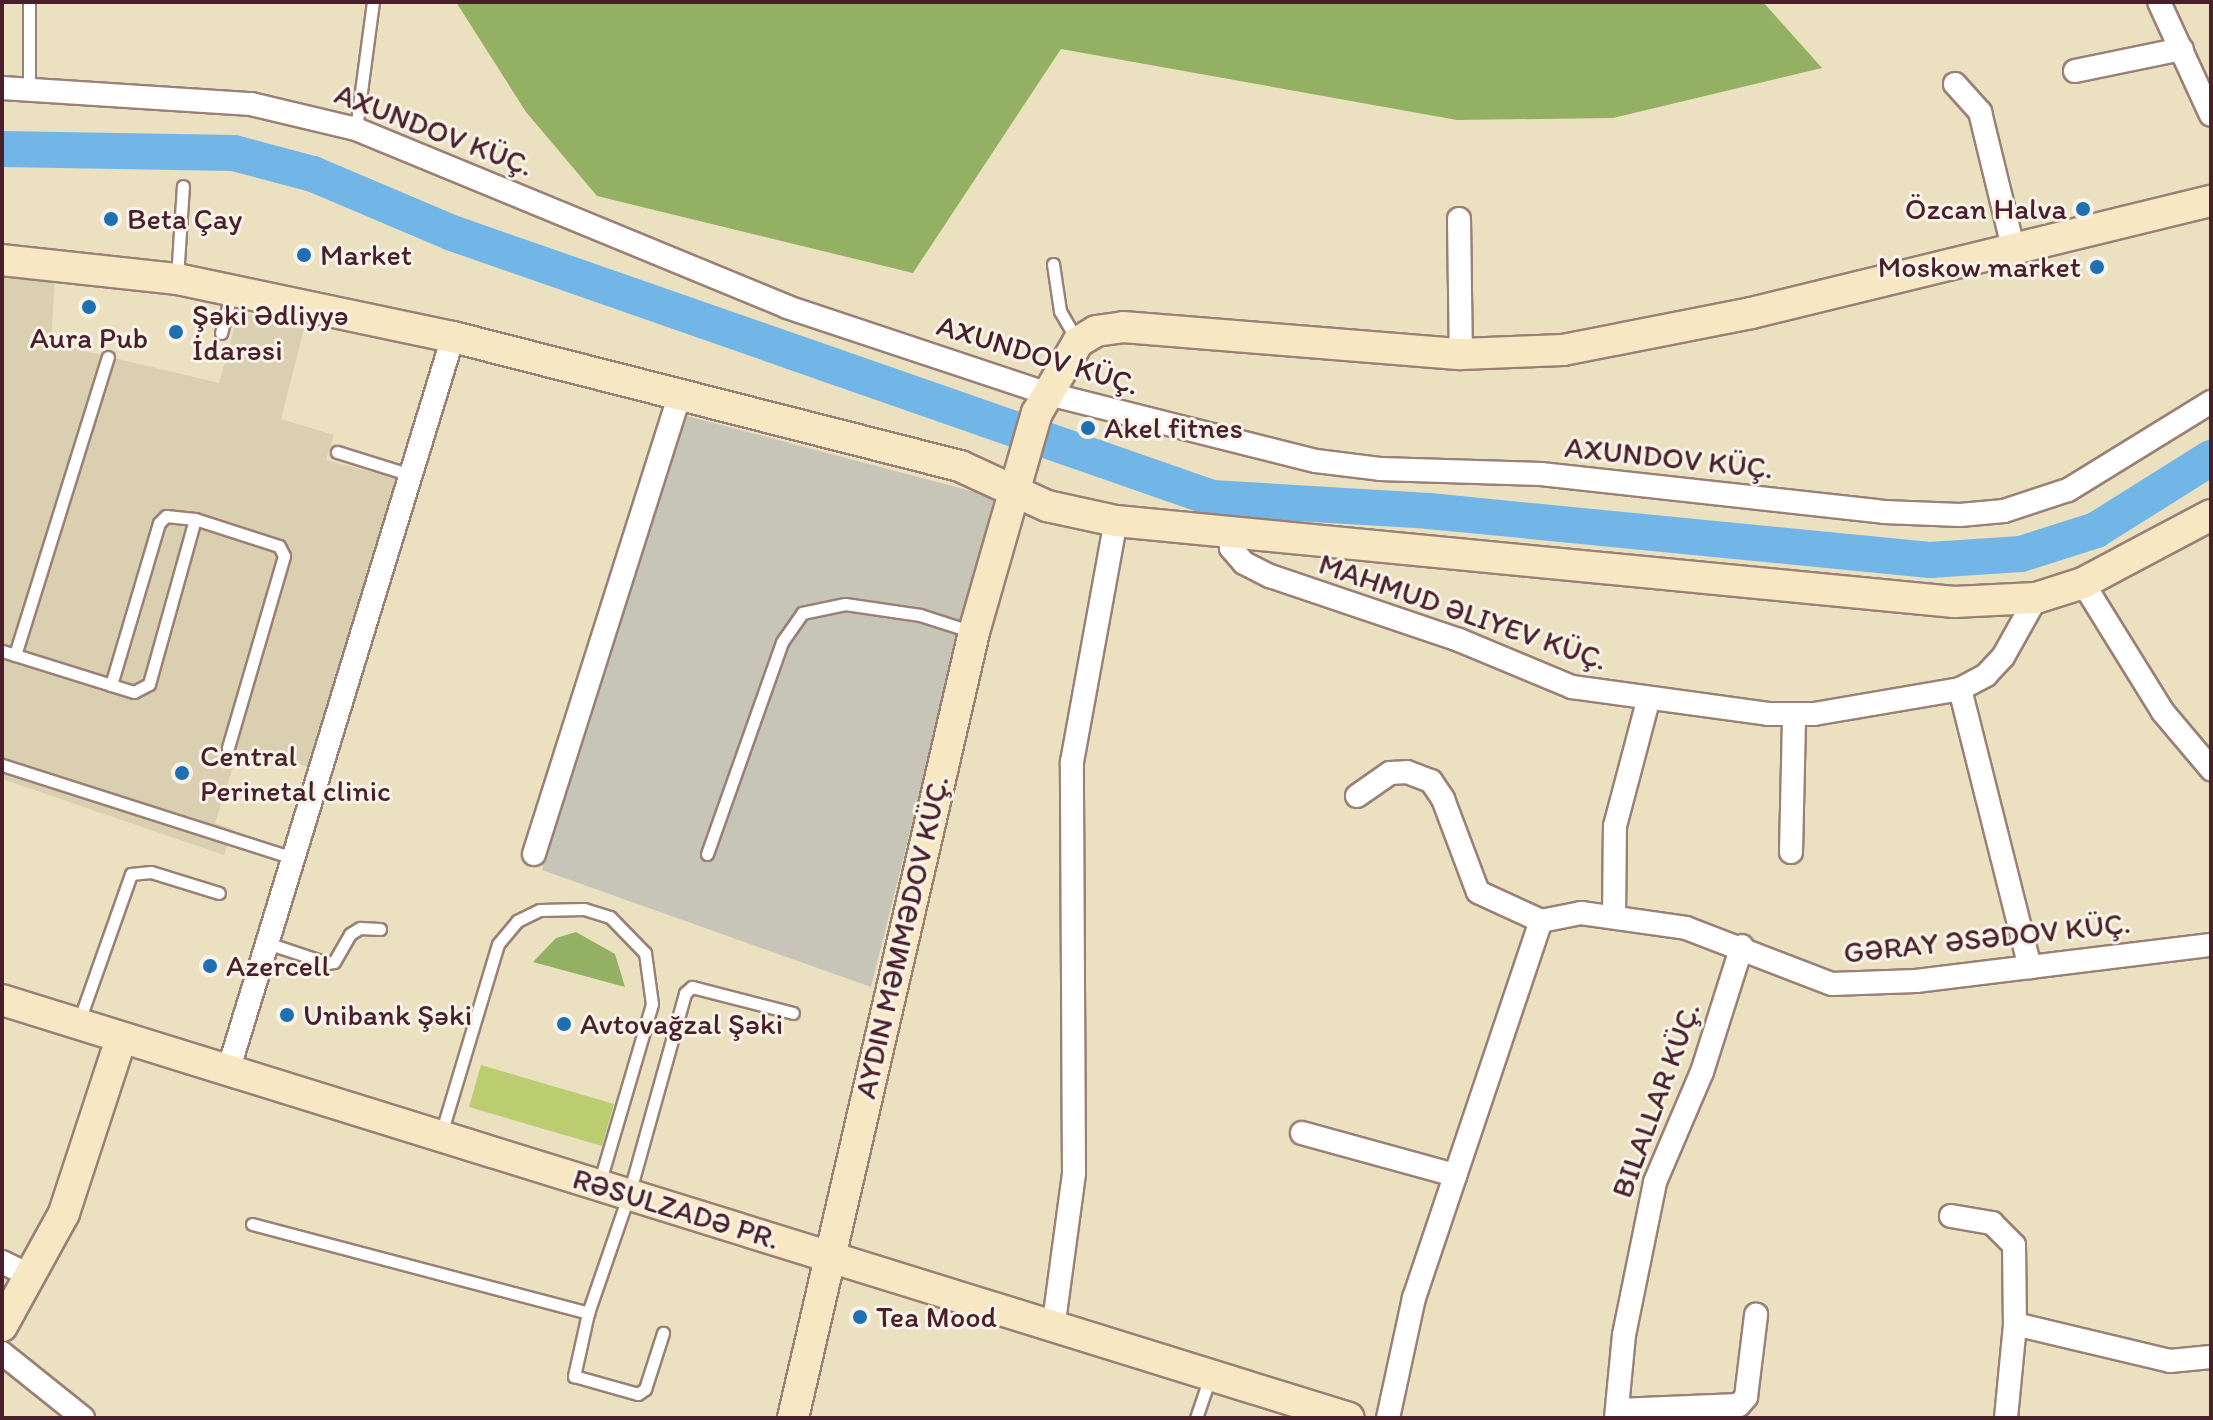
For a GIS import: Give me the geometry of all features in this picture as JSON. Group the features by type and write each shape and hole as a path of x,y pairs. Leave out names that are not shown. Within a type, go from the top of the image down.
{"street":[{"path":"2159,2 2211,115"},
{"path":"2075,71 2182,49"},
{"path":"1955,84 1980,112 1987,131 2014,251"},
{"name":"AXUNDOV KÜÇ.","path":"2,88 251,104 356,129 787,307 1041,403 1316,461 1380,469 1541,474 1884,512 1960,515 2004,511 2068,490 2211,402"},
{"path":"793,1418 827,1256 974,632 1012,489 1041,403 1078,342 1096,331 1123,327 1461,354 1515,354 1614,342 2014,251 2211,201"},
{"path":"1459,219 1461,354"},
{"path":"2,260 177,279 453,337 960,466 1066,512 1116,521 1618,566 1871,596 1954,602 2036,598 2083,583 2211,515"},
{"path":"228,1071 453,337"},
{"path":"534,854 680,394"},
{"path":"1053,1329 1074,1173 1072,762 1116,521"},
{"name":"MAHMUD ƏLIYEV KÜÇ.","path":"1230,532 1231,548 1244,563 1270,576 1459,640 1572,687 1648,701 1794,715 1960,689 1986,675 2003,657 2036,598"},
{"path":"2083,583 2163,712 2211,769"},
{"path":"1960,689 2030,967"},
{"path":"1614,917 1615,826 1648,701"},
{"path":"1791,852 1794,715"},
{"path":"1357,796 1390,773 1431,781 1443,799 1478,892 1541,921 1414,1298 1388,1418"},
{"name":"GƏRAY ƏSƏDOV KÜÇ.","path":"1541,921 1581,913 1686,928 1742,946 1786,969 1832,984 1916,981 2211,945"},
{"name":"BILALLAR KÜÇ.","path":"1617,1414 1624,1335 1655,1182 1702,1072 1742,946"},
{"name":"RƏSULZADƏ PR.","path":"2,1000 1053,1329 1349,1418"},
{"path":"2,1326 33,1277 64,1213 121,1039"},
{"path":"1302,1133 1455,1175"},
{"path":"1951,1216 1992,1223 2014,1245 2015,1324 2006,1418"},
{"path":"2,1262 33,1277"},
{"path":"1617,1414 1739,1405 1746,1397 1756,1315"},
{"path":"2015,1324 2170,1361 2211,1357"},
{"path":"2,1353 83,1418"}],"lane":[{"path":"29,2 29,89"},
{"path":"356,129 373,2"},
{"path":"177,279 183,186"},
{"path":"1053,264 1060,311 1078,342"},
{"path":"221,333 232,289"},
{"path":"15,655 108,357"},
{"path":"337,452 411,475"},
{"path":"111,685 159,523 176,513 279,546 284,556 228,748"},
{"path":"2,651 134,692 149,684 195,519"},
{"path":"707,854 782,642 802,613 845,604 920,615 974,632"},
{"path":"2,765 293,858"},
{"path":"78,1025 131,874 151,872 219,893"},
{"path":"439,1138 498,944 517,921 540,910 584,909 610,917 632,935 645,953 651,979 652,1004 599,1185"},
{"path":"267,943 327,963 334,962 350,934 360,928 380,929"},
{"path":"663,1333 645,1389 638,1394 574,1376 588,1313 629,1194 685,993 692,987 793,1013"},
{"path":"252,1224 588,1313"},
{"path":"1196,1418 1210,1377"}],"shaded area":[{"path":"2,272 55,276 51,343 219,383 239,311 304,329 281,419 334,435 326,460 398,479 313,768 239,749 215,823 233,829 224,855 2,779"},
{"path":"683,415 994,497 871,987 542,870"}],"green space":[{"path":"456,2 1763,2 1822,68 1613,118 1457,120 1061,49 913,273 597,196 526,112"},
{"path":"576,932 615,954 625,987 533,962 556,938"},
{"path":"481,1065 614,1104 602,1146 469,1107"}],"waterway":[{"path":"2,149 234,153 313,174 452,233 1212,498 1429,511 1930,560 2021,554 2096,530 2211,458"}],"place":[{"name":"Özcan Halva","path":"2083,209"},
{"name":"Beta Çay","path":"111,219"},
{"name":"Market","path":"304,255"},
{"name":"Moskow market","path":"2097,267"},
{"name":"Aura Pub","path":"89,307"},
{"name":"Şəki Ədliyyə İdarəsi","path":"176,332"},
{"name":"Akel fitnes","path":"1088,428"},
{"name":"Central Perinetal clinic","path":"182,773"},
{"name":"Azercell","path":"210,966"},
{"name":"Unibank Şəki","path":"287,1015"},
{"name":"Avtovağzal Şəki","path":"564,1024"},
{"name":"Tea Mood","path":"860,1317"}]}
